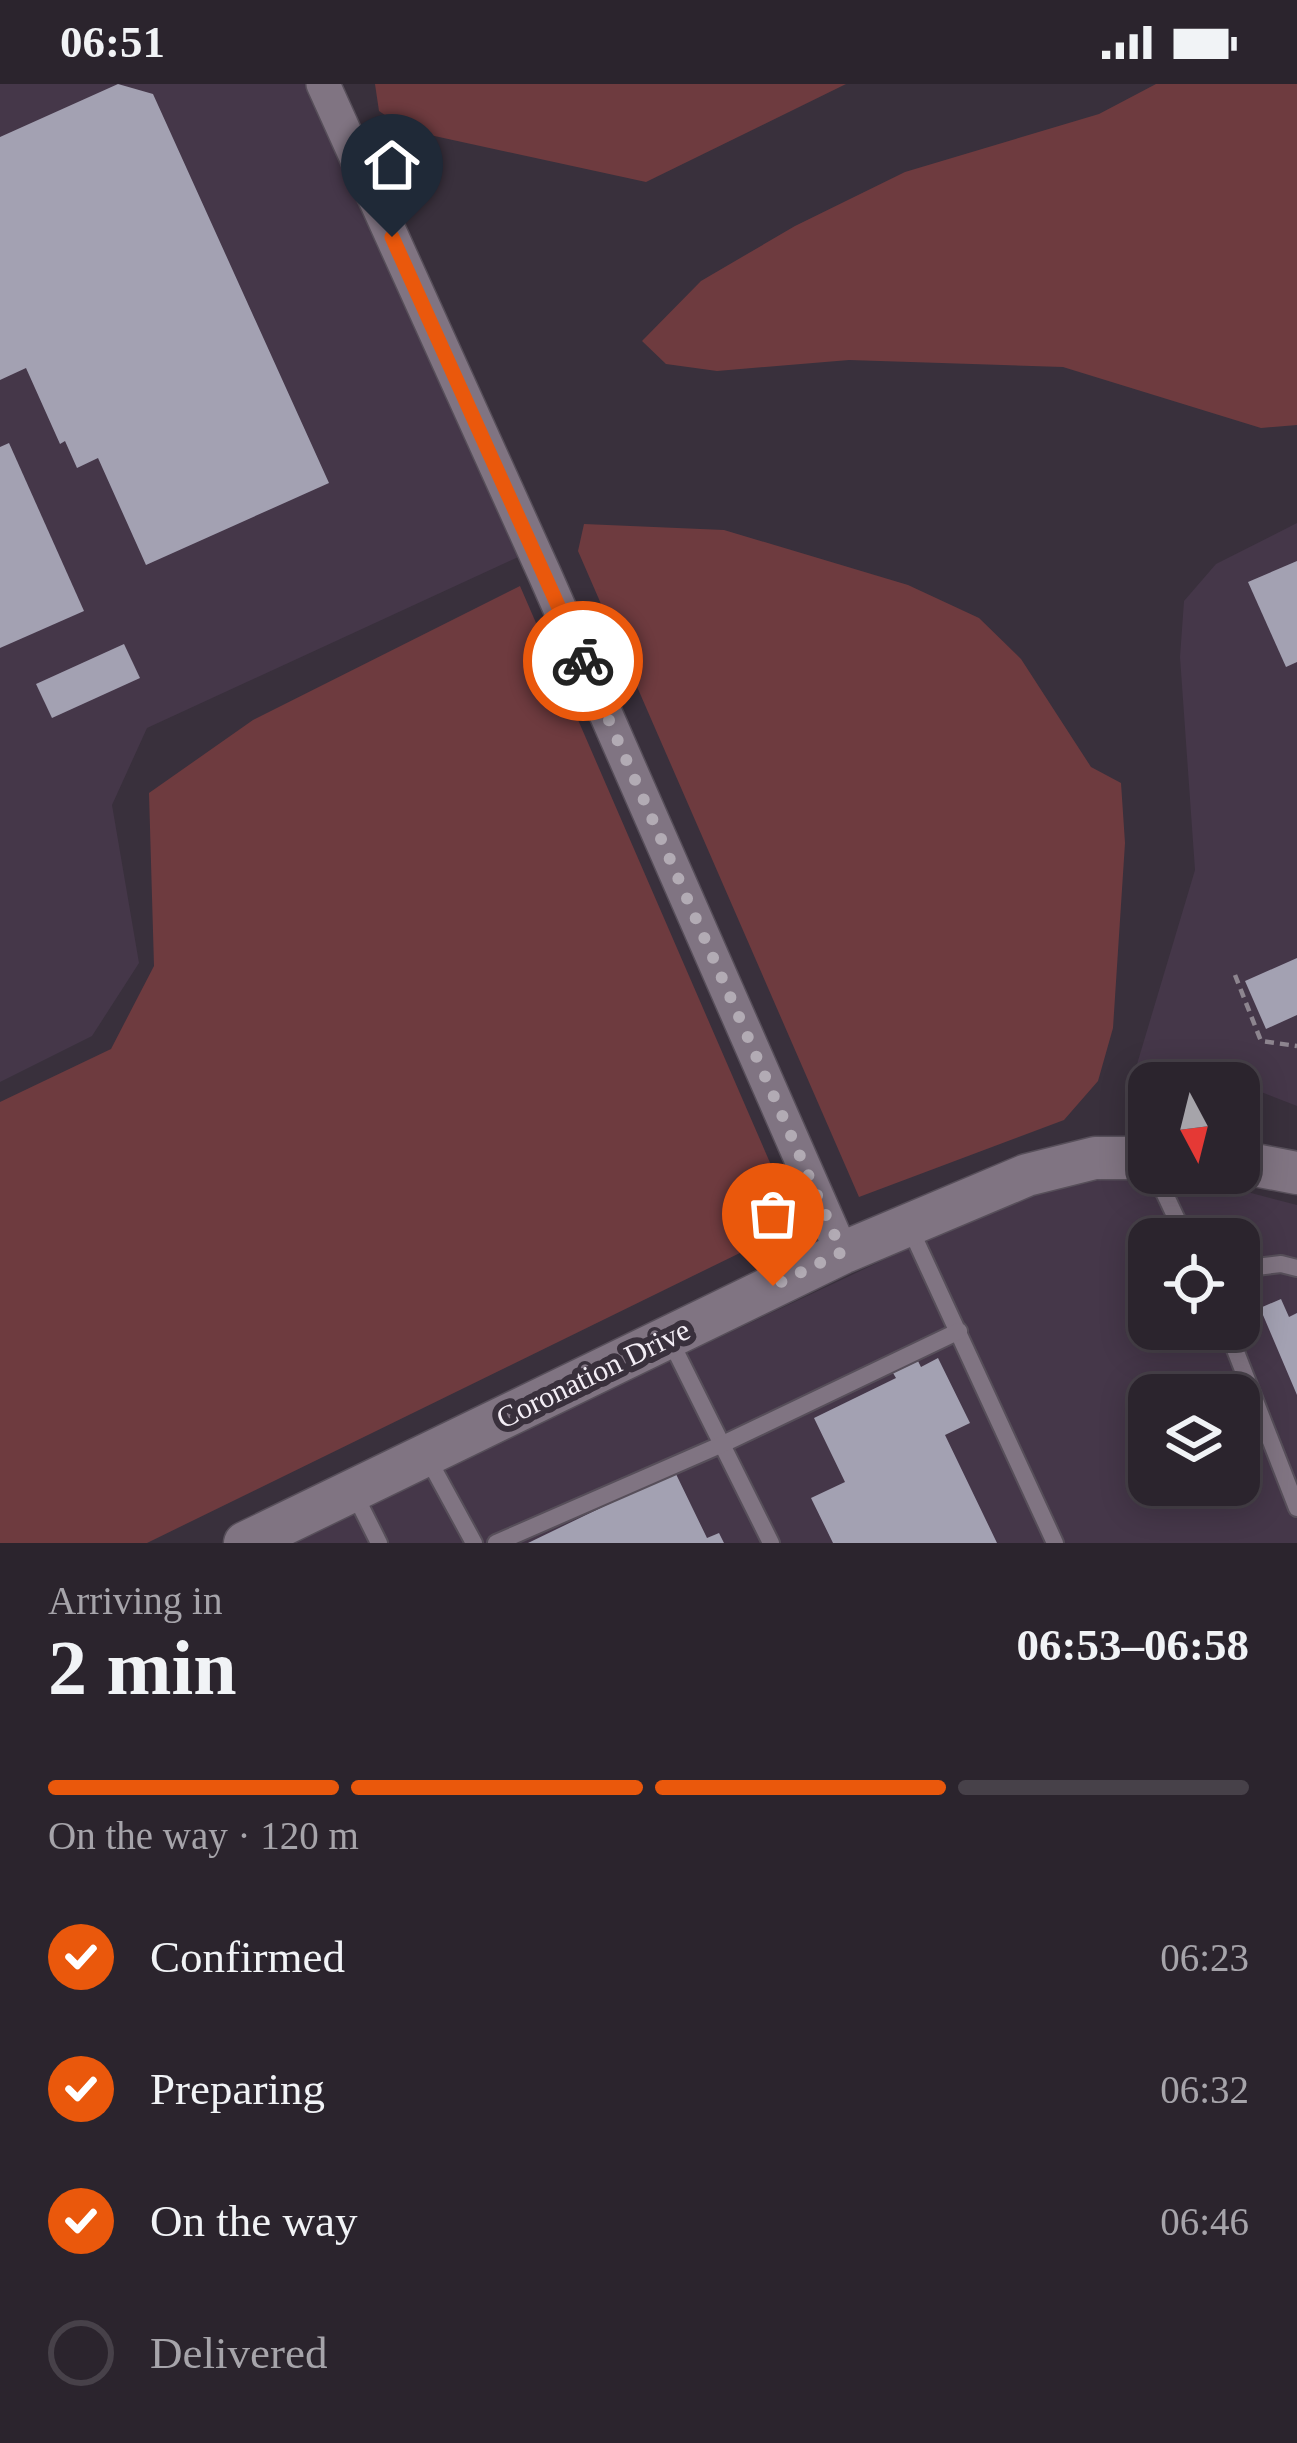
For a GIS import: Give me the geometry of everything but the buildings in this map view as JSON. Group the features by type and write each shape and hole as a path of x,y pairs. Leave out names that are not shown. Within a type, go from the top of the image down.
{"street":[{"path":"323,84 842,1252"},
{"name":"Coronation Drive","path":"245,1543 842,1252 1027,1175 1095,1158 1128,1158"},
{"path":"1260,1166 1297,1173"}],"lane":[{"path":"909,1225 1055,1543"},
{"path":"1260,1267 1297,1268"},
{"path":"496,1543 725,1443 959,1331"},
{"path":"669,1337 771,1543"},
{"path":"1235,1350 1297,1508"},
{"path":"426,1455 474,1543"},
{"path":"353,1491 379,1543"}],"path":[{"path":"1235,975 1261,1041 1297,1046"}],"shaded area":[{"path":"0,84 326,84 529,552 147,728 112,805 139,963 92,1036 0,1082"},
{"path":"375,84 846,84 646,182 407,130 379,111"},
{"path":"1156,84 1297,84 1297,425 1261,428 1063,367 849,360 717,371 666,364 642,341 701,281 795,226 905,172 1099,114"},
{"path":"1297,523 1297,1106 1260,1092 1260,1062 1138,1062 1195,870 1180,657 1184,601 1216,564"},
{"path":"584,524 724,530 908,585 979,618 1021,659 1091,767 1121,783 1125,843 1113,1028 1098,1081 1064,1120 859,1197 578,551"},
{"path":"520,586 797,1225 147,1543 0,1543 0,1102 111,1049 154,966 149,793 253,720"},
{"path":"1128,1177 1128,1194 1255,1194 1297,1205 1297,1543 285,1543 1008,1201"}],"way so far":[{"path":"583,661 842,1252 773,1286"}],"route":[{"path":"392,237 583,661"}]}
